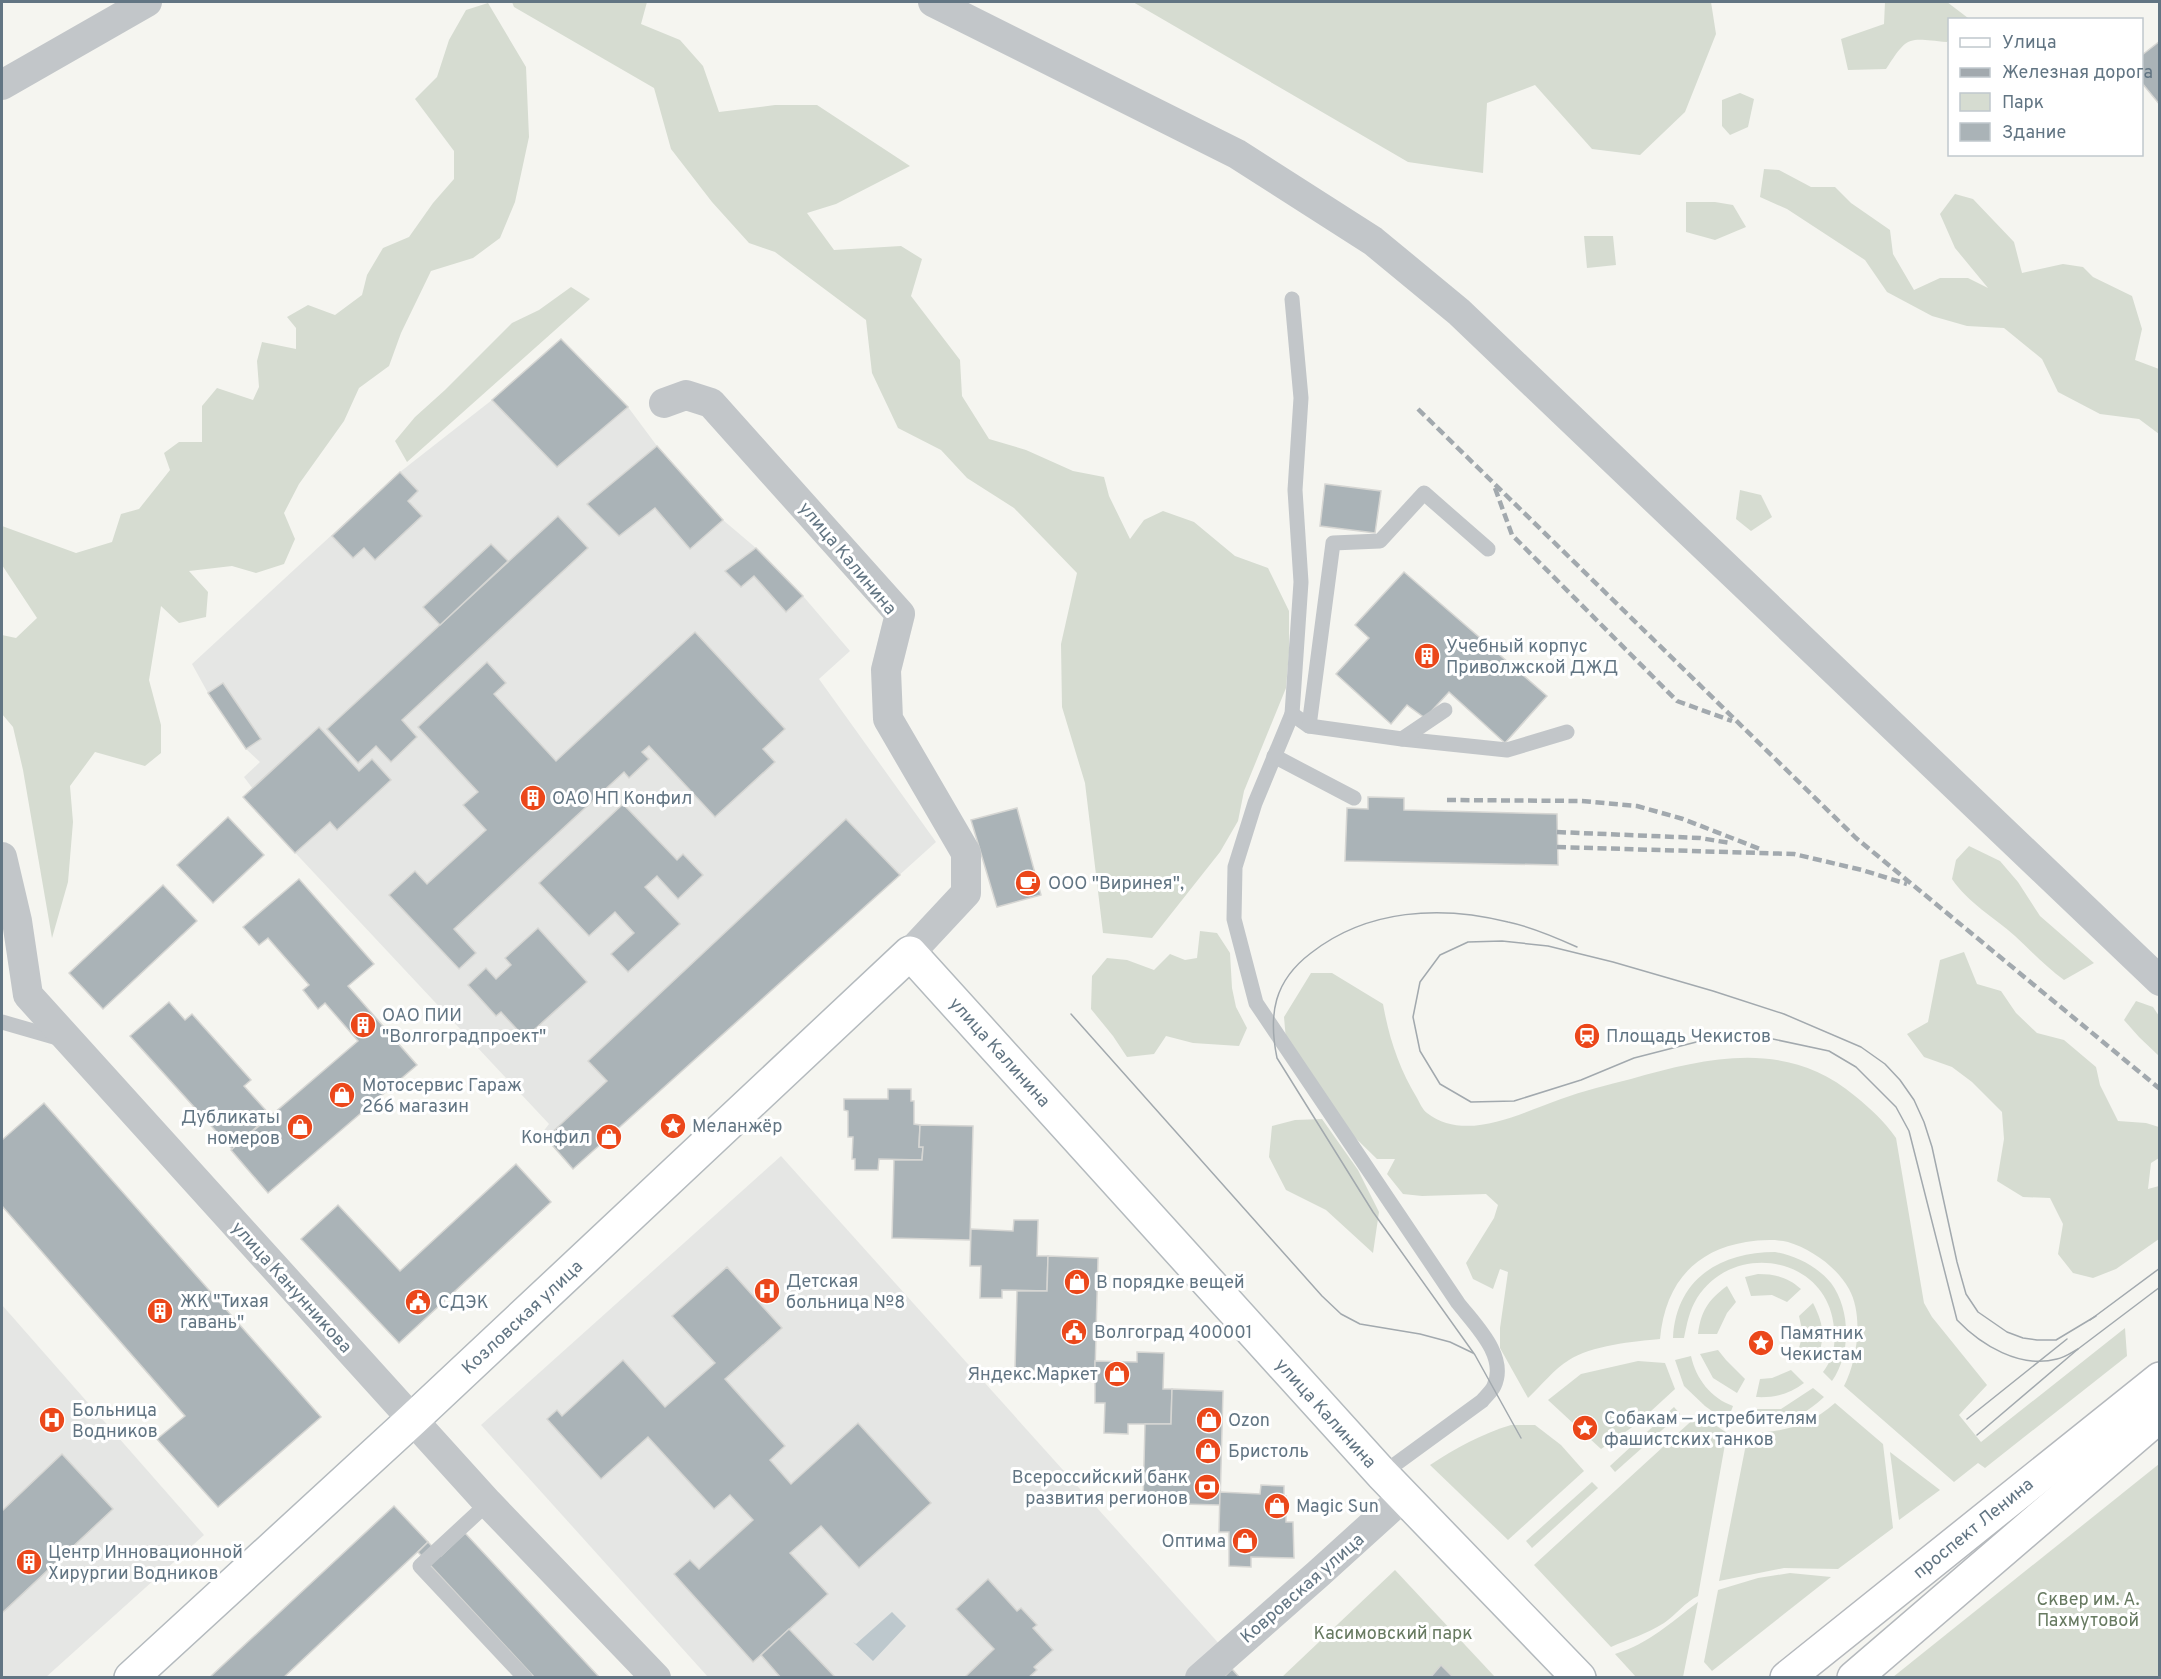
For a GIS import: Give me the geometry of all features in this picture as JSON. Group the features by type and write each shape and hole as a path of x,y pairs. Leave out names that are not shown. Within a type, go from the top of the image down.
{"street":[{"path":"2,85 147,2"},
{"path":"933,2 1237,154 1373,241 1459,312 2160,981"},
{"name":"улица Калинина","path":"664,403 686,395 711,403 900,614 886,669 888,719 966,853 966,893 910,953 1392,1486 1580,1677"},
{"name":"улица Канунникова","path":"2,857 17,921 28,996 488,1503 656,1677"},
{"name":"Козловская улица","path":"131,1677 412,1420 910,953"},
{"name":"проспект Ленина","path":"1787,1677 2153,1403"},
{"name":"проспект Ленина","path":"1854,1677 2153,1403"},
{"name":"Ковровская улица","path":"1200,1677 1327,1566 1392,1486"}],"lane":[{"path":"1292,299 1301,398 1295,490 1301,582 1292,714 1254,802 1235,867 1234,920 1256,1003 1452,1294 1490,1346 1498,1362 1495,1386 1392,1486"},
{"path":"1309,726 1333,543 1380,541 1424,493 1488,549"},
{"path":"1401,739 1445,710"},
{"path":"1292,714 1309,726 1401,739 1507,750 1567,732"},
{"path":"1274,756 1354,798"},
{"path":"2,1023 70,1042"},
{"path":"488,1503 420,1566 525,1677"}],"shaded area":[{"path":"561,339 628,407 657,446 723,520 756,548 803,596 850,651 819,679 936,842 573,1169 542,1133 549,1124 243,797 253,789 244,777 260,762 246,749 208,693 192,664 400,472 492,400"},
{"name":"Детская больница №8","path":"781,1156 1222,1647 1188,1677 708,1677 481,1425"},
{"name":"Больница Водников","path":"2,1305 204,1535 46,1677 2,1677"},
{"path":"892,1612 906,1626 873,1661 853,1642 856,1644"}],"green space":[{"path":"512,2 647,2 641,24 680,40 703,66 719,112 775,105 817,105 910,166 836,204 807,213 834,250 901,246 922,259 911,296 960,360 962,396 989,439 1026,450 1073,471 1104,477 1109,496 1130,539 1144,520 1163,511 1194,522 1235,556 1268,568 1289,611 1286,688 1244,791 1238,821 1220,852 1152,938 1103,933 1085,783 1062,707 1061,644 1077,573 1014,508 967,478 941,450 898,428 872,373 866,320 775,252 749,243 712,202 671,149 654,88 514,7"},
{"path":"1133,2 1711,2 1716,34 1685,112 1640,155 1592,149 1535,85 1487,103 1483,173 1408,162"},
{"path":"1885,2 1947,2 1968,18 1948,18 1947,42 1916,40 1904,44 1886,69 1848,70 1841,39 1884,24"},
{"path":"488,3 526,67 529,137 515,202 500,238 473,258 431,271 401,333 389,366 359,388 344,421 299,484 284,513 295,539 284,564 256,573 232,566 189,571 208,592 206,617 179,623 161,606 149,680 161,725 161,753 145,766 95,752 70,786 73,822 68,882 52,938 23,770 13,727 2,714 2,635 16,638 37,618 2,565 2,526 76,553 112,542 121,514 139,509 170,470 164,453 179,442 202,442 202,406 217,388 253,400 259,387 257,361 262,342 296,349 296,328 287,317 308,305 335,315 362,295 367,275 383,248 409,237 433,203 454,179 454,151 415,99 437,77 449,40 466,10"},
{"path":"1740,93 1754,99 1748,127 1730,135 1722,126 1722,100"},
{"path":"1764,169 1779,170 1811,187 1835,187 1851,203 1890,230 1893,254 1914,290 1940,278 1968,278 1988,288 1955,248 1940,214 1955,194 1973,199 2014,242 2022,273 2063,264 2083,267 2093,277 2132,296 2142,329 2135,360 2159,369 2159,434 2139,419 2100,414 2058,392 2042,359 2004,328 1967,326 1932,316 1887,292 1865,260 1787,209 1760,197"},
{"path":"1686,202 1715,202 1733,205 1746,227 1715,240 1686,232"},
{"path":"1584,236 1613,236 1616,265 1587,268"},
{"path":"571,287 590,299 407,462 395,441 415,417 512,323 539,310"},
{"path":"1740,490 1761,495 1772,517 1751,531 1736,519"},
{"path":"1969,846 2000,861 2018,882 2040,916 2094,963 2064,980 1958,888 1952,879 1956,860"},
{"path":"1200,931 1217,933 1230,953 1232,988 1236,1007 1247,1028 1239,1046 1193,1043 1166,1036 1154,1054 1127,1057 1091,1009 1092,976 1107,958 1127,960 1154,970 1170,954 1185,960 1197,958"},
{"path":"1964,952 1977,984 2001,991 2016,1013 2037,1033 2064,1040 2096,1067 2100,1085 2118,1121 2146,1123 2159,1127 2159,1158 2151,1163 2148,1189 2159,1186 2159,1239 2116,1269 2093,1278 2073,1273 2058,1254 2063,1224 2050,1198 2023,1197 1997,1181 2004,1139 2002,1112 1972,1082 1952,1067 1924,1057 1907,1034 1928,1022 1940,960"},
{"path":"1311,973 1332,973 1383,1004 1388,1029 1405,1075 1422,1108 1442,1122 1476,1125 1493,1122 1595,1088 1660,1071 1689,1064 1747,1058 1775,1060 1802,1066 1829,1078 1855,1096 1896,1138 1924,1303 1932,1317 1987,1385 1959,1415 1981,1442 2125,1328 2127,1356 1985,1468 1978,1463 1954,1482 1844,1386 1855,1351 1857,1325 1854,1300 1838,1273 1806,1249 1788,1242 1762,1240 1727,1247 1696,1263 1675,1287 1663,1320 1660,1339 1613,1345 1578,1355 1558,1368 1528,1398 1500,1348 1500,1328 1508,1272 1500,1269 1493,1289 1473,1279 1466,1263 1494,1218 1498,1205 1486,1194 1422,1196 1403,1194 1387,1174 1395,1159 1377,1159 1335,1118 1286,1040 1284,1017"},
{"path":"2136,1001 2153,1007 2159,1016 2159,1056 2124,1020"},
{"path":"1322,1119 1358,1170 1379,1212 1373,1253 1326,1210 1286,1190 1269,1157 1272,1126 1295,1120"},
{"path":"1775,1252 1791,1256 1813,1267 1831,1283 1838,1294 1846,1332 1843,1358 1832,1381 1823,1372 1831,1357 1835,1340 1828,1304 1815,1285 1798,1272 1777,1264 1755,1263 1733,1268 1713,1280 1694,1303 1684,1338 1673,1338 1676,1317 1682,1300 1704,1273 1736,1257"},
{"path":"1758,1274 1781,1277 1801,1289 1787,1302 1772,1295 1751,1296 1745,1277"},
{"path":"1727,1286 1736,1302 1727,1313 1717,1334 1698,1334 1706,1307"},
{"path":"1813,1303 1822,1326 1821,1346 1816,1363 1798,1351 1803,1334 1799,1316"},
{"path":"1718,1350 1745,1379 1737,1393 1713,1378 1700,1354"},
{"path":"1691,1356 1701,1380 1711,1393 1733,1406 1727,1422 1705,1406 1684,1386 1675,1360"},
{"path":"1638,1361 1665,1363 1675,1389 1638,1423 1601,1449 1548,1400 1581,1374"},
{"path":"1791,1370 1804,1383 1782,1394 1756,1397 1760,1379 1772,1378"},
{"path":"1813,1388 1824,1397 1807,1411 1782,1421 1751,1423 1754,1409 1781,1409"},
{"path":"1835,1403 1883,1444 1893,1528 1838,1569 1784,1568 1719,1581 1748,1434 1805,1423"},
{"path":"1674,1407 1680,1414 1615,1472 1610,1466"},
{"path":"1699,1414 1727,1433 1698,1596 1658,1627 1611,1647 1534,1565"},
{"path":"1511,1425 1535,1425 1561,1445 1584,1471 1508,1540 1430,1465 1469,1442"},
{"path":"1890,1452 1940,1490 1899,1520"},
{"name":"Сквер им. А. Пахмутовой","path":"2159,1464 2159,1677 1893,1677"},
{"path":"1592,1482 1598,1488 1532,1548 1526,1541"},
{"name":"Касимовский парк","path":"1395,1570 1495,1677 1281,1678"},
{"path":"1790,1573 1831,1577 1712,1671 1704,1662 1718,1590 1758,1578"},
{"path":"1698,1602 1683,1677 1636,1677 1615,1654 1649,1638"}],"building":[{"path":"2160,41 2160,105 2143,84 2143,54"},
{"path":"561,339 628,407 557,467 492,400"},
{"path":"657,446 723,520 690,549 655,508 619,536 587,504"},
{"path":"400,472 418,491 408,501 422,516 375,560 364,548 353,558 332,536"},
{"path":"1325,484 1381,491 1375,533 1320,526"},
{"path":"558,516 588,548 402,720 417,737 391,762 376,746 358,763 327,729"},
{"path":"491,544 508,561 440,625 423,607"},
{"path":"756,548 803,596 786,612 754,576 741,587 725,571"},
{"name":"Учебный корпус Приволжской ДЖД","path":"1404,572 1547,696 1505,743 1449,692 1425,718 1407,705 1391,724 1336,674 1369,638 1355,625"},
{"name":"ОАО НП Конфил","path":"695,632 785,729 763,749 775,762 715,817 649,746 642,752 649,759 629,778 624,772 454,929 476,953 459,969 389,895 415,871 427,884 486,830 463,805 478,792 418,727 487,662 506,683 494,694 556,761"},
{"path":"223,683 261,739 246,749 208,693"},
{"path":"319,727 359,771 372,759 391,780 337,830 330,822 295,853 243,797"},
{"path":"1368,797 1404,798 1404,810 1557,814 1558,865 1345,861 1347,808 1368,809"},
{"path":"623,804 677,860 683,854 703,875 678,899 657,876 645,887 680,924 628,972 611,954 634,933 615,912 589,936 539,883"},
{"path":"1017,808 1041,895 997,907 971,820"},
{"path":"228,817 264,855 213,903 177,865"},
{"path":"846,819 900,875 573,1169 546,1138 607,1081 588,1061"},
{"name":"ОАО ПИИ \"Волгоградпроект\"","path":"299,879 374,964 348,986 417,1065 268,1193 231,1150 358,1041 325,1003 318,1009 303,990 309,985 268,938 259,945 243,927"},
{"path":"163,885 197,921 103,1009 69,973"},
{"path":"538,928 587,982 525,1038 501,1012 496,1016 468,985 486,968 496,979 511,965 505,958"},
{"path":"169,1002 185,1020 192,1014 251,1080 244,1086 270,1115 232,1149 130,1036"},
{"path":"888,1089 911,1089 911,1101 914,1101 914,1124 920,1125 919,1147 923,1147 922,1160 879,1159 878,1170 855,1170 855,1159 852,1159 853,1137 848,1137 848,1111 844,1110 844,1099 888,1099"},
{"name":"ЖК \"Тихая гавань\"","path":"44,1103 321,1417 218,1507 157,1439 185,1416 2,1206 2,1140"},
{"path":"920,1125 973,1126 970,1240 892,1238 894,1160 922,1160 923,1147 919,1147"},
{"path":"516,1164 551,1202 399,1343 301,1239 338,1205 400,1271"},
{"path":"1014,1220 1038,1220 1037,1256 1048,1256 1047,1291 1002,1290 1002,1298 980,1298 981,1266 970,1266 971,1229 1013,1231"},
{"path":"1048,1256 1098,1258 1095,1372 1015,1370 1017,1291 1047,1291"},
{"path":"727,1267 782,1328 725,1379 785,1446 770,1460 791,1484 858,1423 931,1503 859,1568 821,1526 790,1553 828,1594 753,1662 674,1574 690,1560 699,1569 753,1520 730,1495 714,1509 648,1437 601,1479 547,1419 557,1410 562,1416 623,1360 665,1407 715,1363 672,1316"},
{"path":"1137,1352 1164,1353 1163,1389 1172,1389 1171,1424 1128,1424 1128,1434 1104,1433 1105,1403 1095,1403 1095,1361 1137,1362"},
{"path":"1172,1389 1223,1391 1220,1505 1143,1503 1145,1424 1171,1424"},
{"name":"Центр Инновационной Хирургии Водников","path":"62,1454 113,1509 2,1613 2,1511"},
{"path":"1261,1485 1284,1486 1286,1522 1293,1522 1294,1558 1251,1557 1251,1567 1229,1566 1229,1532 1219,1532 1220,1492 1260,1494"},
{"path":"394,1506 428,1542 283,1678 209,1678"},
{"path":"465,1533 600,1678 535,1678 418,1552 428,1542 441,1556"},
{"path":"988,1579 1017,1611 1021,1608 1037,1625 1033,1628 1053,1650 1034,1667 1037,1670 1028,1678 964,1678 994,1649 956,1609"},
{"path":"789,1629 836,1678 781,1678 761,1655"},
{"path":"1441,1665 1454,1678 1430,1678"},
{"path":"1232,1669 1240,1678 1223,1678"}],"tram line":[{"path":"1521,1438 1475,1355 1373,1212 1277,1058 1274,1042 1274,1013 1282,987 1289,975 1311,953 1333,938 1380,919 1405,915 1457,913 1526,927 1577,947"},
{"path":"2078,1349 2062,1358 2043,1361 2015,1358 1989,1346 1957,1320 1909,1131 1896,1107 1856,1067 1829,1051 1768,1038 1708,1039 1634,1058 1581,1080 1514,1101 1471,1102 1440,1084 1420,1051 1413,1017 1420,982 1440,955 1468,942 1502,941 1548,946 1713,991 1784,1014 1861,1047 1885,1064 1900,1080 1914,1100 1924,1122 1932,1147 1966,1294 1978,1312 2007,1332 2037,1340 2056,1340 2096,1316"},
{"path":"1071,1014 1322,1296 1341,1314 1360,1324 1420,1334 1450,1342 1473,1353"},
{"path":"2090,1320 2160,1268"},
{"path":"1977,1435 2078,1349 2160,1287"},
{"path":"1967,1419 2067,1339"}],"railway":[{"path":"1418,409 1856,838 2160,1089"},
{"path":"1495,488 1512,535 1677,701 1732,721"},
{"path":"1447,800 1582,801 1637,806 1683,819 1760,849"},
{"path":"1557,832 1700,838 1730,843"},
{"path":"1557,847 1794,854 1862,870 1907,884"}],"place":[{"name":"Учебный корпус Приволжской ДЖД","path":"1427,656"},
{"name":"ОАО НП Конфил","path":"533,798"},
{"name":"ООО \"Виринея\",","path":"1028,883"},
{"name":"ОАО ПИИ \"Волгоградпроект\"","path":"363,1025"},
{"name":"Площадь Чекистов","path":"1587,1036"},
{"name":"Мотосервис Гараж 266 магазин","path":"342,1095"},
{"name":"Меланжёр","path":"673,1126"},
{"name":"Дубликаты номеров","path":"300,1127"},
{"name":"Конфил","path":"609,1137"},
{"name":"В порядке вещей","path":"1077,1282"},
{"name":"Детская больница №8","path":"767,1291"},
{"name":"СДЭК","path":"418,1302"},
{"name":"ЖК \"Тихая гавань\"","path":"160,1311"},
{"name":"Волгоград 400001","path":"1074,1332"},
{"name":"Памятник Чекистам","path":"1761,1343"},
{"name":"Яндекс.Маркет","path":"1117,1374"},
{"name":"Больница Водников","path":"52,1420"},
{"name":"Ozon","path":"1209,1420"},
{"name":"Собакам — истребителям фашистских танков","path":"1585,1428"},
{"name":"Бристоль","path":"1208,1451"},
{"name":"Всероссийский банк развития регионов","path":"1207,1487"},
{"name":"Magic Sun","path":"1277,1506"},
{"name":"Оптима","path":"1245,1541"},
{"name":"Центр Инновационной Хирургии Водников","path":"29,1562"}]}
